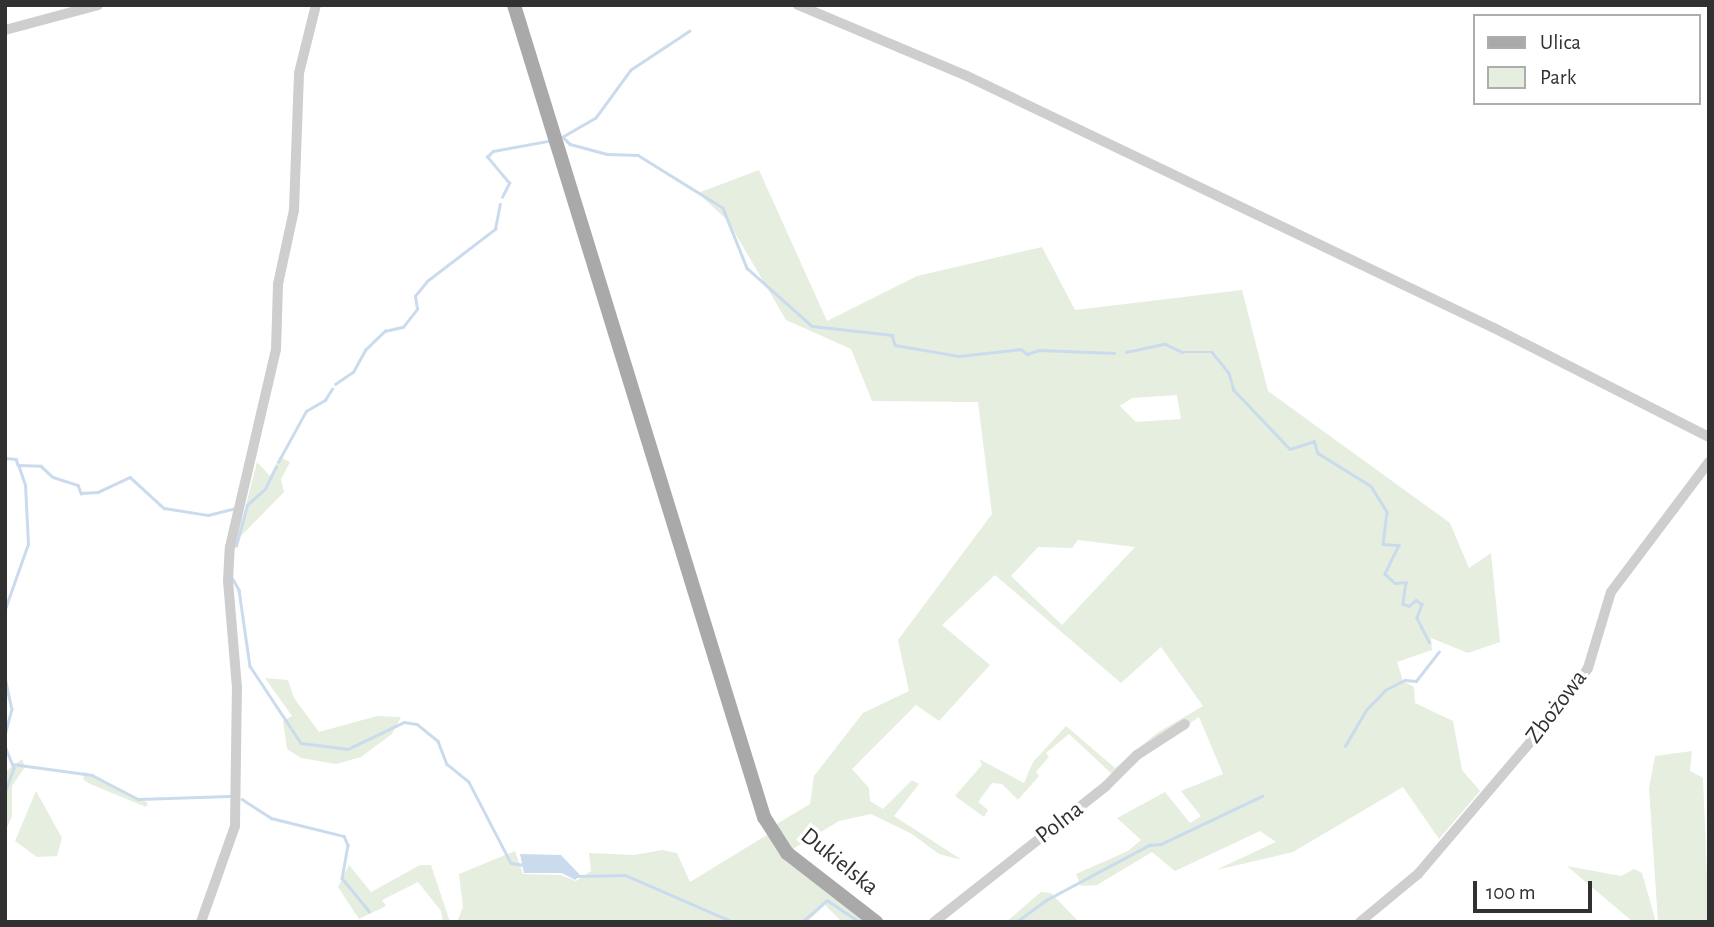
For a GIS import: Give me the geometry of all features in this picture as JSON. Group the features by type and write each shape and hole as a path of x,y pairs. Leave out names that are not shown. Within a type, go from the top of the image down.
{"main road":[{"name":"Dukielska","path":"514,5 757,794 774,837 876,922"}],"street":[{"path":"5,30 98,5"},
{"path":"201,922 235,826 237,688 228,581 230,547 276,349 278,284 294,210 299,73 316,5"},
{"path":"798,5 967,76 1494,328 1709,437"},
{"name":"Zbożowa","path":"1360,922 1418,874 1574,691 1588,668 1611,592 1709,462"},
{"name":"Polna","path":"934,922 1106,786 1137,755 1185,724"}],"green space":[{"path":"759,170 827,321 917,276 1042,247 1075,310 1242,290 1268,391 1450,523 1469,568 1491,553 1500,642 1468,653 1431,638 1432,650 1397,662 1403,681 1414,687 1415,703 1453,721 1462,770 1480,791 1439,839 1403,787 1293,852 1216,870 1276,842 1260,831 1175,871 1152,852 1097,885 1081,886 1076,874 1128,851 1141,840 1117,818 1165,792 1190,823 1201,816 1181,791 1223,774 1199,717 1113,775 1069,734 1046,753 1049,757 1036,772 1039,776 1018,800 1002,784 992,783 978,802 988,810 984,817 955,796 982,765 979,759 1024,783 1033,762 1066,726 1115,768 1157,733 1203,706 1161,647 1121,683 995,575 942,625 990,665 939,721 916,705 852,769 869,788 870,801 883,809 912,780 919,784 894,816 962,860 939,854 912,834 871,814 839,821 793,849 775,825 810,804 814,776 863,713 909,691 898,640 992,514 978,402 872,401 851,349 786,320 728,221 698,193","holes":["1177,395 1181,419 1136,422 1120,406 1132,398","1078,540 1135,547 1062,625 1011,576 1038,547 1072,548"]},
{"path":"280,457 290,462 281,479 284,492 237,540 257,462 270,476"},
{"path":"265,678 288,680 294,698 319,732 377,716 401,717 392,734 361,757 336,764 301,758 287,749 283,721 292,716"},
{"path":"1692,751 1690,771 1703,778 1709,922 1658,922 1649,788 1655,756"},
{"path":"22,759 25,767 12,786 12,816 5,832 5,772"},
{"path":"85,772 148,803 146,807 90,784 83,779"},
{"path":"36,791 62,838 57,856 37,857 15,841"},
{"path":"767,835 796,867 868,922 842,922 825,905 807,922 457,922 463,907 459,874 515,851 523,874 560,875 576,881 591,871 589,853 634,855 662,850 677,853 690,882"},
{"path":"349,865 371,892 420,865 431,865 450,922 443,922 441,911 418,882 382,900 386,906 359,919 338,887"},
{"path":"1567,866 1621,876 1634,869 1642,873 1656,922 1633,922"},
{"path":"1041,892 1051,893 1077,920 1006,922"}],"water":[{"path":"520,854 561,855 580,875 575,880 562,873 524,873"}],"waterway":[{"path":"690,31 631,70 596,118 563,137 570,144 607,154 638,155 723,208 747,268 812,326 892,335 895,345 959,356 1021,349 1027,354 1039,350 1114,353"},
{"path":"502,197 509,183 487,157 493,151 548,141"},
{"path":"335,384 353,372 365,350 385,331 403,327 417,309 415,296 427,281 495,229 500,204"},
{"path":"1126,352 1165,344 1182,352 1212,352 1229,373 1234,390 1290,449 1314,441 1318,453 1371,486 1387,512 1383,544 1399,545 1385,574 1395,583 1406,582 1403,604 1409,606 1416,600 1422,604 1417,618 1429,642"},
{"path":"278,462 306,411 325,400 332,389"},
{"path":"5,458 16,459 18,465 41,466 53,477 78,485 81,493 98,492 130,477 164,508 208,515 236,508"},
{"path":"5,609 28,544 25,485 18,465"},
{"path":"236,546 247,505 265,489 276,466"},
{"path":"233,579 239,590 250,666 301,743 348,749 404,722 417,724 438,741 447,764 469,782 511,863 526,865"},
{"path":"1345,746 1366,710 1385,690 1405,680 1416,681 1439,652"},
{"path":"5,677 12,709 5,735"},
{"path":"5,746 14,768 5,793"},
{"path":"12,764 92,775 138,799 229,796"},
{"path":"1016,922 1048,899 1149,845 1161,844 1262,796"},
{"path":"242,799 271,818 344,836 348,845 342,878 369,911"},
{"path":"575,876 625,875 733,922"},
{"path":"802,922 827,900 860,922"}]}
